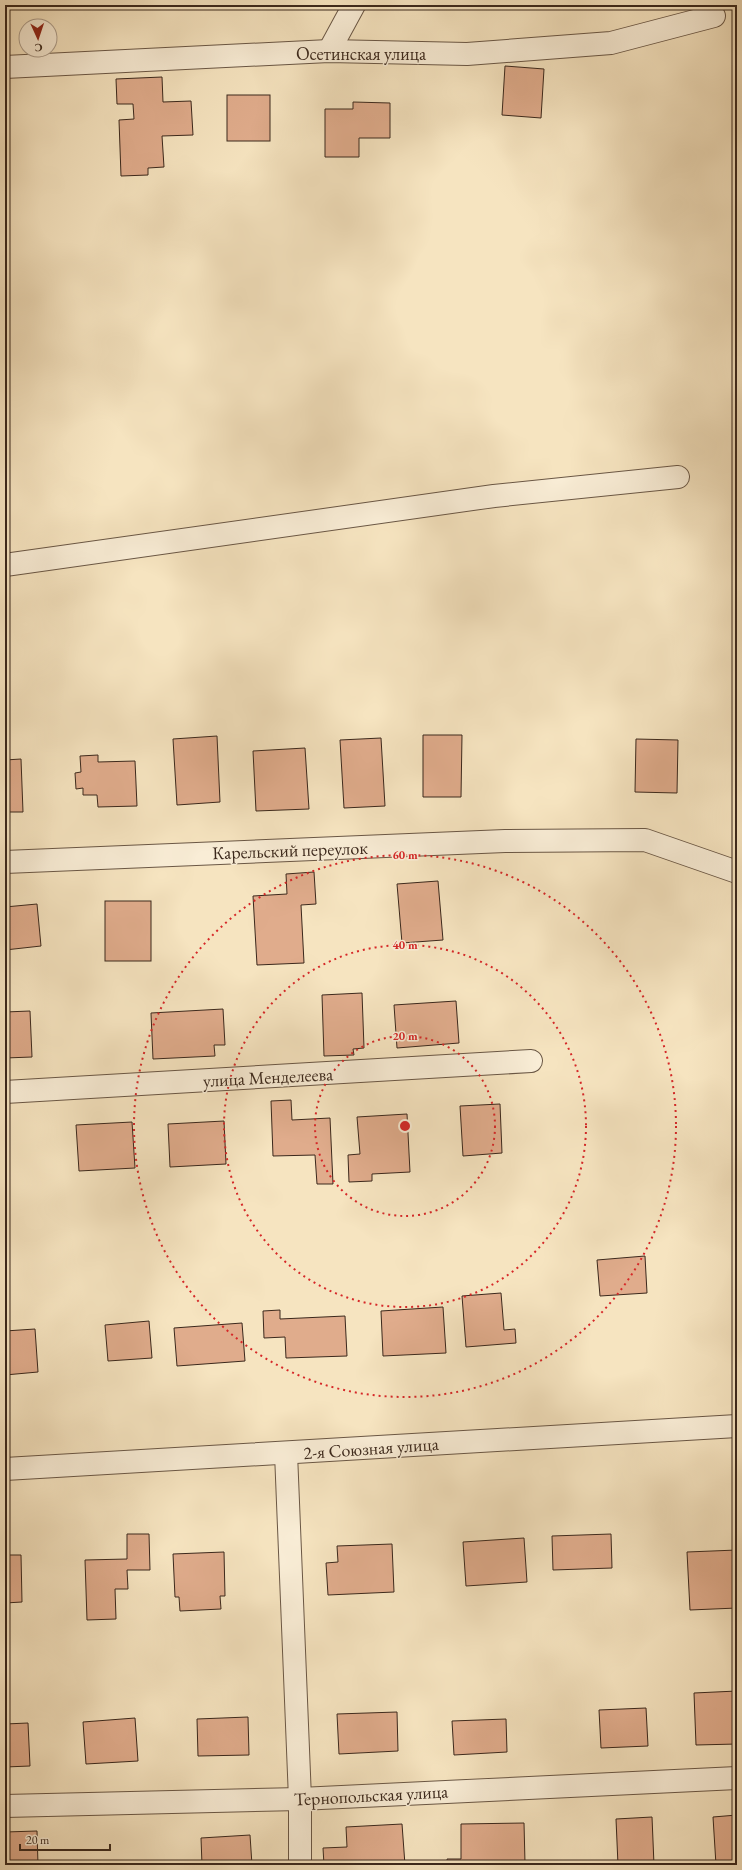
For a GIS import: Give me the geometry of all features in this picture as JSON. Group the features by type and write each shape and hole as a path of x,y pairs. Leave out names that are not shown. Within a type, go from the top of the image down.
{"street":[{"path":"329,51 354,5"},
{"name":"Осетинская улица","path":"5,67 329,51 467,54 611,42 714,16"},
{"path":"5,565 494,496 678,477"},
{"name":"Карельский переулок","path":"5,862 505,841 645,840 737,872"},
{"name":"улица Менделеева","path":"5,1092 531,1061"},
{"name":"2-я Союзная улица","path":"5,1469 737,1426"},
{"path":"286,1453 300,1799 300,1865"},
{"name":"Тернопольская улица","path":"5,1806 300,1799 737,1778"}],"building":[{"path":"505,66 544,69 541,118 502,115"},
{"path":"162,77 163,102 191,101 193,135 162,136 164,167 148,168 148,175 121,176 119,120 134,119 133,104 117,104 116,79"},
{"path":"227,95 270,95 270,141 227,141"},
{"path":"353,102 390,103 390,138 359,138 359,157 325,157 325,109 353,109"},
{"path":"423,735 462,735 461,797 423,797"},
{"path":"217,736 220,802 177,805 173,739"},
{"path":"381,738 385,806 344,808 340,740"},
{"path":"636,739 678,740 677,793 635,792"},
{"path":"305,748 309,809 256,811 253,751"},
{"path":"98,755 98,762 135,761 137,806 98,807 97,795 83,795 83,788 76,789 75,773 81,772 80,756"},
{"path":"21,759 23,812 5,812 5,760"},
{"path":"314,872 316,904 301,905 304,963 257,965 253,896 287,894 286,874"},
{"path":"438,881 443,940 402,943 397,884"},
{"path":"105,901 151,901 151,961 105,961"},
{"path":"37,904 41,946 5,950 5,907"},
{"path":"362,993 364,1048 353,1049 354,1055 324,1056 322,995"},
{"path":"456,1001 459,1043 397,1048 394,1005"},
{"path":"223,1009 225,1045 214,1045 215,1056 153,1059 151,1013"},
{"path":"30,1011 32,1057 5,1058 5,1012"},
{"path":"291,1100 292,1120 330,1118 333,1184 317,1184 315,1155 273,1156 271,1101"},
{"path":"500,1104 502,1153 463,1156 460,1106"},
{"path":"407,1114 410,1172 372,1174 372,1181 349,1182 348,1155 360,1154 357,1117"},
{"path":"224,1121 226,1164 170,1167 168,1124"},
{"path":"132,1122 135,1168 79,1171 76,1125"},
{"path":"645,1256 647,1293 600,1296 597,1260"},
{"path":"501,1293 504,1330 515,1329 516,1343 466,1347 462,1296"},
{"path":"443,1307 446,1353 383,1356 381,1311"},
{"path":"280,1310 280,1319 345,1316 347,1356 286,1358 285,1337 264,1338 263,1311"},
{"path":"149,1321 152,1358 108,1361 105,1325"},
{"path":"242,1323 245,1361 177,1366 174,1328"},
{"path":"35,1329 38,1372 5,1375 5,1331"},
{"path":"127,1534 149,1534 150,1570 127,1570 128,1589 115,1589 116,1619 87,1620 85,1560 127,1559"},
{"path":"611,1534 612,1568 553,1570 552,1536"},
{"path":"524,1538 527,1582 466,1586 463,1542"},
{"path":"392,1544 394,1592 328,1595 326,1563 338,1562 337,1546"},
{"path":"737,1550 737,1608 690,1610 687,1552"},
{"path":"224,1552 225,1596 220,1596 221,1609 180,1611 179,1597 175,1597 173,1554"},
{"path":"5,1555 21,1555 22,1602 5,1603"},
{"path":"737,1691 737,1744 696,1745 694,1693"},
{"path":"646,1708 648,1746 601,1748 599,1710"},
{"path":"397,1712 398,1751 339,1754 337,1714"},
{"path":"248,1717 249,1755 198,1756 197,1719"},
{"path":"135,1718 138,1761 86,1764 83,1722"},
{"path":"506,1719 507,1752 454,1755 452,1721"},
{"path":"28,1723 30,1766 5,1767 5,1724"},
{"path":"737,1815 737,1864 716,1865 713,1817"},
{"path":"652,1817 654,1865 618,1865 616,1819"},
{"path":"524,1823 525,1863 448,1865 447,1859 461,1859 461,1824"},
{"path":"402,1824 405,1865 324,1865 323,1848 347,1847 346,1827"},
{"path":"37,1831 38,1865 5,1865 5,1832"},
{"path":"250,1835 252,1865 202,1865 201,1838"}]}
